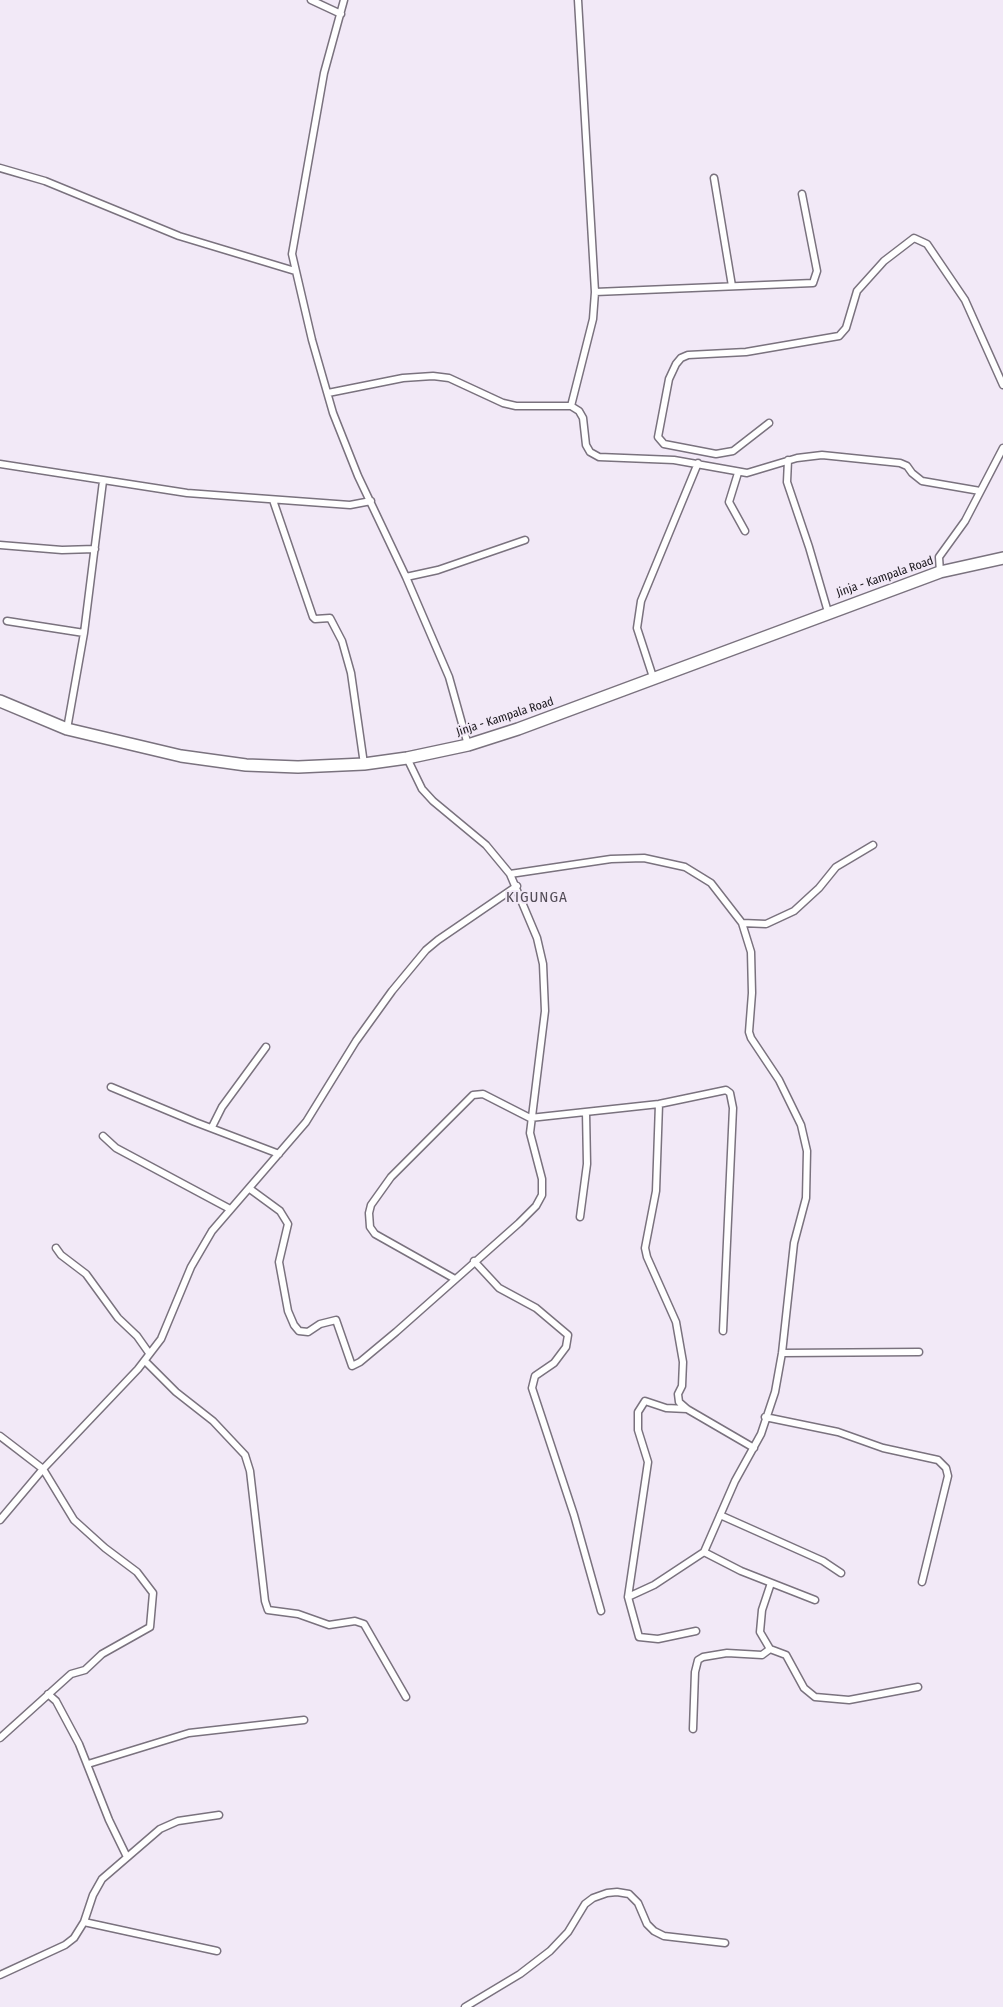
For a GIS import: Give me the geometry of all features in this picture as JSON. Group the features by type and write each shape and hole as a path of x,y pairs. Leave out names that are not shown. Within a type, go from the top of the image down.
{"highway":[{"name":"Jinja - Kampala Road","path":"0,701 67,730 181,756 246,765 298,767 364,764 407,758 468,745 518,729 652,677 940,572 1003,558"}],"street":[{"path":"310,0 341,14"},
{"path":"344,0 324,73 292,242 295,271 312,340 328,393 355,467 406,577 449,677 468,745"},
{"path":"571,406 593,319 595,292 578,0"},
{"path":"0,168 45,181 179,236 295,271"},
{"path":"714,178 732,286"},
{"path":"595,292 813,282 817,271 802,194"},
{"path":"769,423 733,450 716,454 672,447 664,444 658,437 670,380 676,364 681,358 688,355 746,352 839,336 846,328 857,291 884,261 914,238 927,244 965,300 1003,385"},
{"path":"328,393 403,378 433,376 449,378 503,403 516,406 571,406 579,411 583,418 586,445 590,452 599,457 674,460 738,472 762,469 806,456 822,455 900,463 907,466 922,481 980,491"},
{"path":"940,572 939,557 965,520 1003,448"},
{"path":"788,460 787,482 828,612"},
{"path":"0,464 103,481 146,485 187,493 350,505 371,501"},
{"path":"652,677 637,628 641,602 698,464"},
{"path":"738,472 729,502 745,531"},
{"path":"67,730 84,633 103,481"},
{"path":"273,500 313,617 315,619 330,618 342,641 355,696 364,764"},
{"path":"406,577 438,570 525,540"},
{"path":"0,545 62,550 95,549"},
{"path":"7,621 84,633"},
{"path":"250,1189 280,1211 288,1224 279,1262 288,1310 294,1325 299,1331 308,1332 320,1324 336,1320 352,1366 360,1362 519,1223 540,1201 544,1190 530,1133 530,1118 545,1011 545,986 537,938 517,886 510,874 486,845 433,801 422,788 407,758"},
{"path":"742,923 766,924 794,910 819,888 836,867 873,845"},
{"path":"510,874 612,859 644,858 685,867 711,883 742,923 751,952 749,1032 789,1100 801,1125 807,1151 806,1198 794,1243 782,1353 775,1392 765,1417 761,1434 735,1481 704,1552 654,1585 628,1597"},
{"path":"0,1520 42,1469 145,1361 161,1339 183,1283 202,1246 230,1209 250,1189 306,1122 366,1026 426,950 444,935 517,886"},
{"path":"212,1127 222,1107 266,1047"},
{"path":"111,1087 279,1154"},
{"path":"455,1279 375,1234 369,1221 371,1205 391,1176 473,1095 483,1094 530,1118 659,1104 726,1090 730,1094 733,1118 723,1331"},
{"path":"659,1104 656,1191 645,1248 647,1257 676,1322 683,1362 682,1386 678,1394 680,1402 687,1409 754,1448"},
{"path":"580,1217 587,1164 586,1112"},
{"path":"103,1136 116,1148 230,1209"},
{"path":"56,1248 61,1256 86,1274 102,1293 118,1318 137,1336 149,1353"},
{"path":"474,1261 499,1288 536,1308 554,1321 568,1335 566,1347 554,1363 536,1376 532,1388 574,1515 601,1611"},
{"path":"782,1353 919,1352"},
{"path":"145,1361 176,1392 214,1421 245,1455 250,1471 265,1601 268,1610 298,1614 329,1626 355,1621 364,1624 406,1697"},
{"path":"687,1409 666,1408 645,1401 638,1412 638,1430 648,1462 628,1597 638,1637 658,1639 696,1632"},
{"path":"765,1417 838,1432 883,1448 938,1460 946,1468 948,1476 922,1582"},
{"path":"0,1436 42,1469 74,1520 105,1548 137,1572 153,1593 150,1627 102,1654 85,1670 71,1674 0,1738"},
{"path":"720,1515 823,1561 841,1573"},
{"path":"704,1552 771,1583 815,1600"},
{"path":"771,1583 762,1610 760,1632 770,1649 786,1655 804,1688 815,1697 849,1700 918,1687"},
{"path":"693,1729 695,1672 698,1660 703,1657 727,1653 762,1655 770,1649"},
{"path":"48,1694 64,1715 88,1764 127,1857"},
{"path":"88,1764 189,1733 304,1720"},
{"path":"0,1975 65,1945 74,1938 84,1922 96,1887 102,1879 149,1837 168,1824 219,1815"},
{"path":"465,2007 520,1974 550,1951 568,1932 578,1912 585,1904 593,1898 606,1894 617,1892 629,1894 638,1903 647,1924 654,1931 664,1936 725,1943"},
{"path":"84,1922 217,1951"}],"district":[{"name":"KIGUNGA","path":"537,898"}]}
